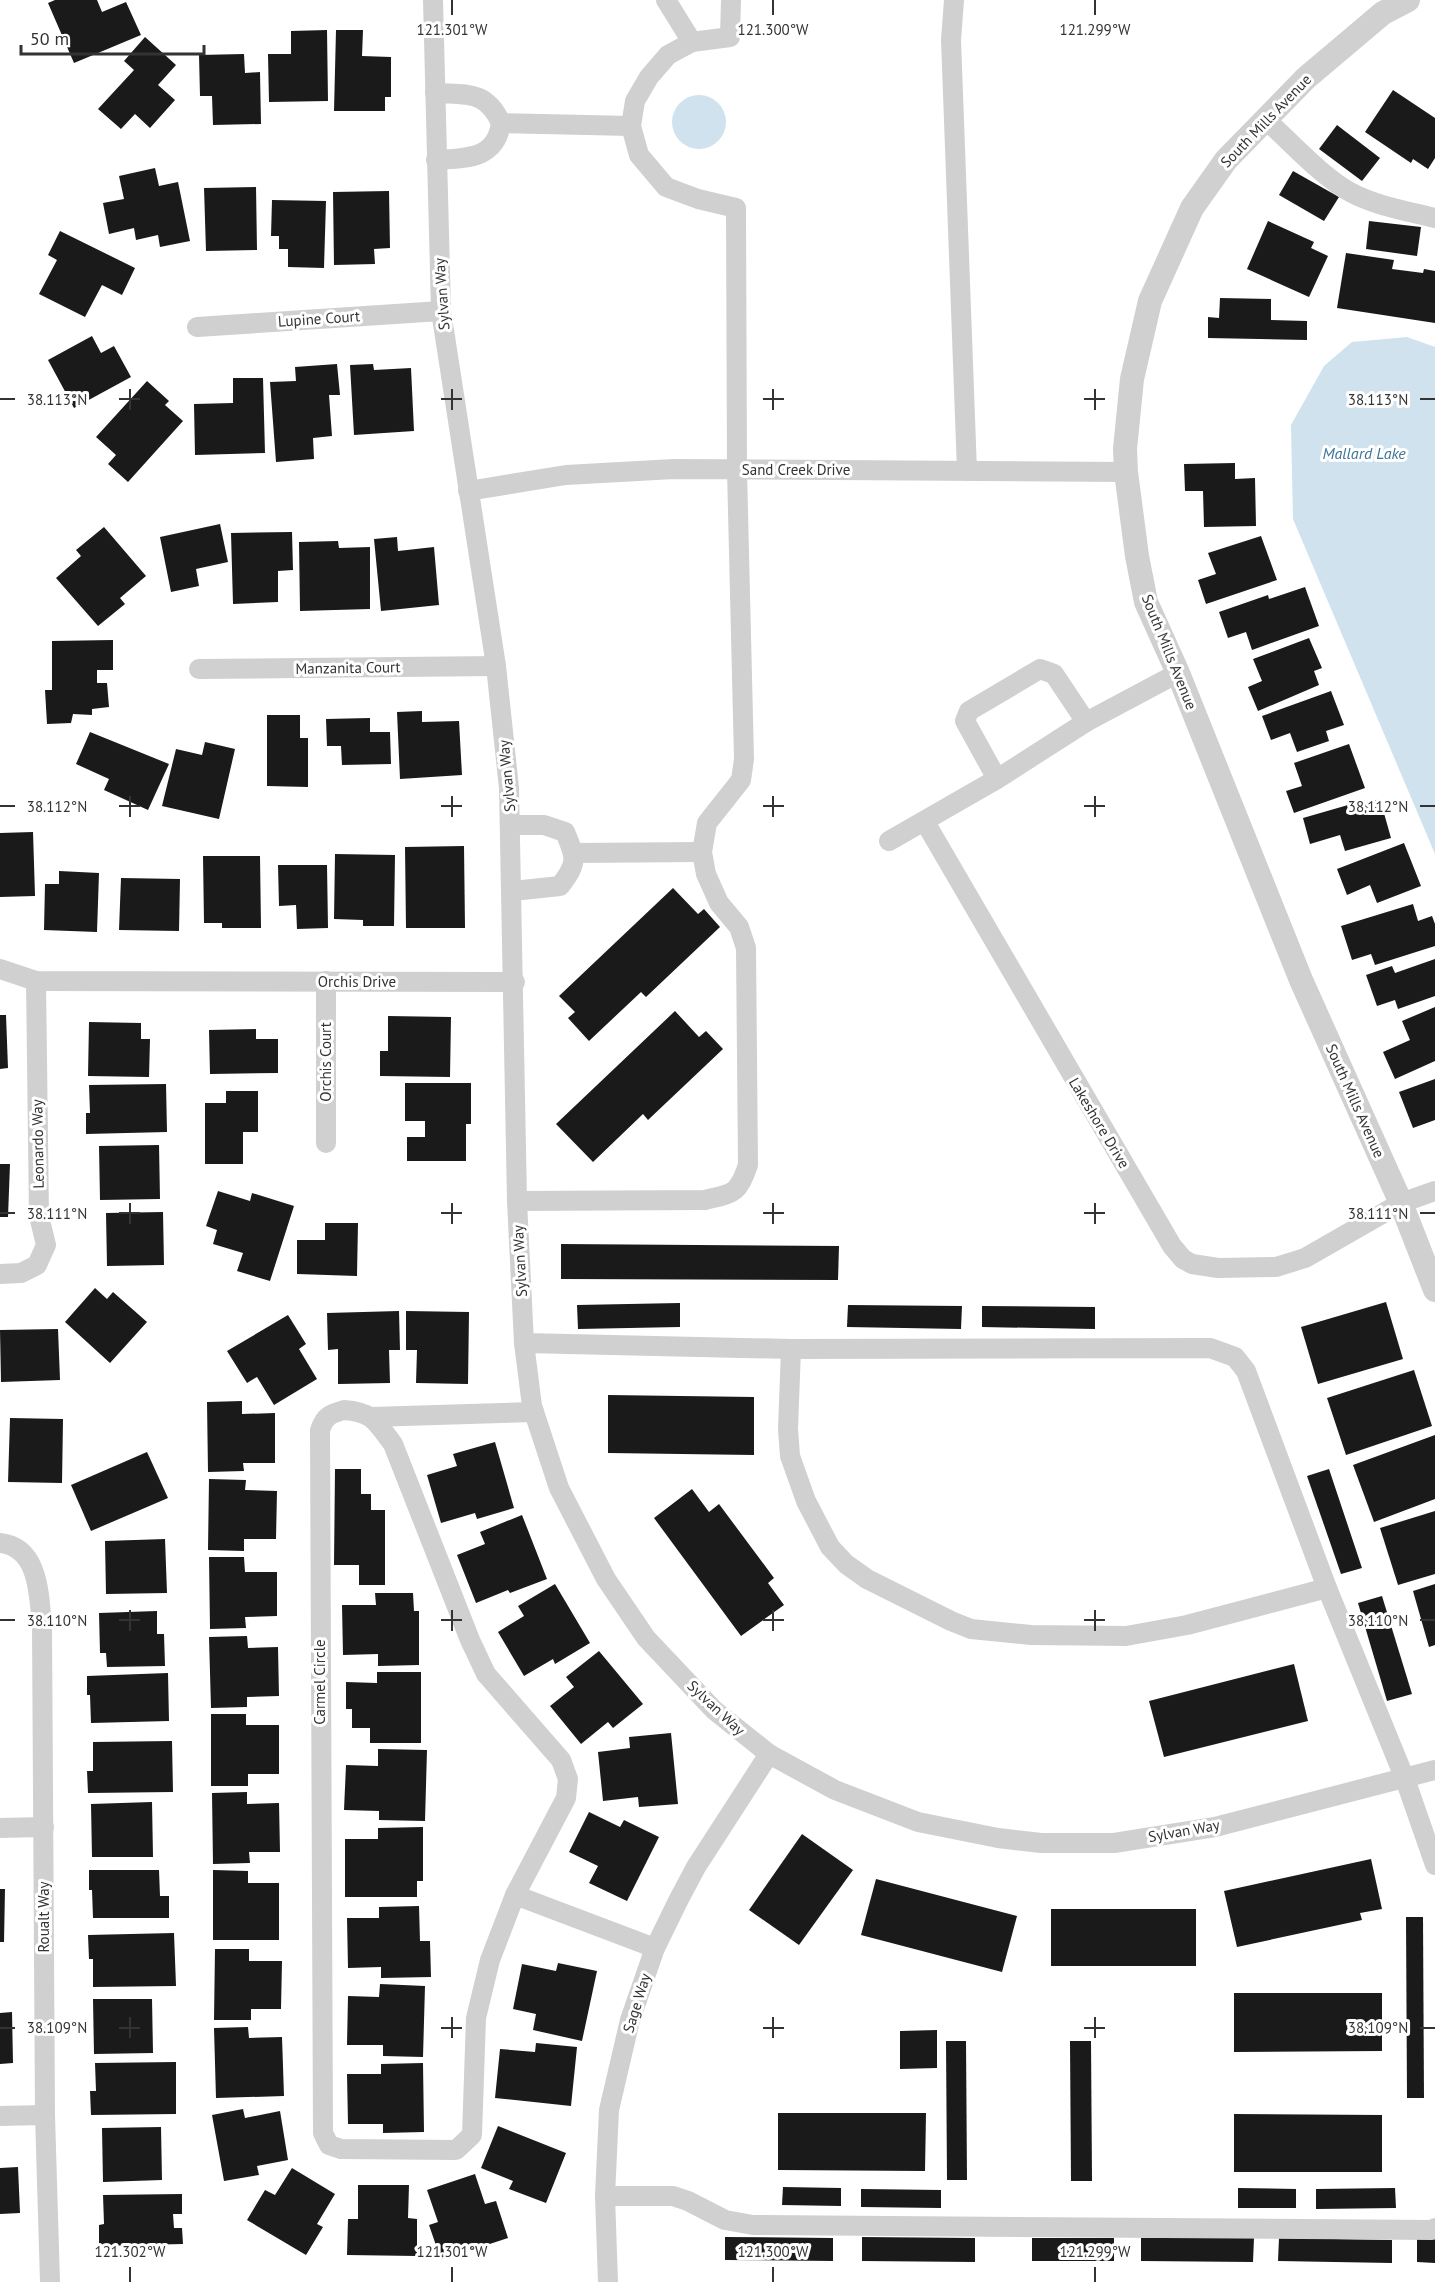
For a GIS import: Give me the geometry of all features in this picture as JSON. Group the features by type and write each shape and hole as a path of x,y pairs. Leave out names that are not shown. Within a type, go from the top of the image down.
{"street":[{"name":"Sylvan Way","path":"433,0 441,311 496,666 509,788 513,891 517,1201 524,1343 534,1412 559,1488 606,1578 646,1638 714,1710 769,1754 835,1790 918,1822 998,1838 1041,1843 1114,1843 1215,1827 1435,1770"},
{"path":"666,0 692,42"},
{"path":"517,1201 705,1200 731,1193 741,1184 748,1165 746,948 739,927 719,903 706,874 702,852 707,823 741,780 744,759 737,470 736,208 698,199 666,187 639,155 631,126 635,101 649,77 668,55 692,42 730,37 731,0"},
{"path":"954,0 951,40 967,471"},
{"name":"South Mills Avenue","path":"1408,0 1383,13 1306,78 1226,159 1192,208 1150,301 1132,378 1125,449 1137,556 1146,602 1178,673 1301,980 1401,1203 1435,1290"},
{"path":"435,93 478,96 494,107 501,123 500,134 487,151 473,158 436,159"},
{"path":"1265,119 1332,179 1351,192 1387,206 1435,218"},
{"path":"501,123 631,126"},
{"name":"Lupine Court","path":"197,327 441,311"},
{"name":"Sand Creek Drive","path":"468,491 566,475 674,469 1126,472"},
{"name":"Manzanita Court","path":"199,669 496,666"},
{"path":"997,779 966,721 969,711 1040,669 1054,674 1086,722"},
{"path":"889,841 997,779 1086,722 1178,673"},
{"name":"Lakeshore Drive","path":"925,822 1097,1121 1172,1246 1183,1258 1192,1264 1218,1268 1276,1267 1305,1258 1401,1203 1435,1191"},
{"path":"511,825 544,825 565,832 574,853 572,871 560,886 513,891"},
{"path":"574,853 702,852"},
{"path":"0,969 36,981"},
{"name":"Orchis Drive","path":"36,981 514,982"},
{"name":"Leonardo Way","path":"0,1274 21,1273 37,1265 46,1245 39,1216 36,981"},
{"name":"Orchis Court","path":"326,981 326,1143"},
{"path":"524,1343 791,1348 1210,1348 1235,1357 1246,1371 1327,1588 1405,1779 1435,1864"},
{"path":"791,1348 788,1429 790,1456 806,1501 830,1547 846,1564 867,1579 951,1621 971,1629 1031,1635 1126,1636 1187,1625 1327,1588"},
{"name":"Carmel Circle","path":"344,1410 361,1411 371,1417 393,1444 470,1640 486,1674 561,1760 568,1779 566,1798 514,1895 490,1960 476,2018 472,2135 456,2150 341,2149 329,2145 322,2133 320,1430 324,1419 330,1414 344,1410"},
{"path":"371,1417 534,1412"},
{"name":"Roualt Way","path":"0,1543 10,1544 25,1556 37,1576 42,1627 45,2115 50,2282"},
{"name":"Sage Way","path":"608,2282 605,2196 609,2110 630,2020 655,1948 696,1867 769,1754"},
{"path":"0,1828 44,1827"},
{"path":"514,1895 655,1948"},
{"path":"0,2116 45,2115"},
{"path":"605,2196 674,2196 725,2220 753,2225 1420,2230 1435,2228"}],"water":[{"path":"699,95 709,97 718,103 724,112 726,122 724,132 718,141 709,147 699,149 689,147 680,141 674,132 672,122 674,112 680,103 689,97"},
{"name":"Mallard Lake","path":"1407,337 1435,347 1435,854 1293,519 1291,425 1324,366 1352,342"}],"building":[{"path":"55,0 97,0 102,12 126,2 141,35 74,63 48,3"},
{"path":"327,30 328,101 269,102 268,54 291,54 291,31"},
{"path":"336,30 363,30 362,56 391,57 391,97 385,97 385,111 334,111"},
{"path":"145,37 176,65 158,85 175,100 150,128 135,114 121,129 98,109 134,70 124,61"},
{"path":"244,54 245,73 260,72 261,124 213,125 212,96 200,96 199,55"},
{"path":"1393,90 1435,118 1435,158 1428,169 1413,159 1411,163 1365,132"},
{"path":"1337,125 1380,158 1362,181 1319,149"},
{"path":"155,168 159,186 178,182 190,241 160,247 158,235 136,240 134,228 109,234 103,203 124,199 119,176"},
{"path":"1293,171 1339,197 1324,221 1279,195"},
{"path":"256,187 257,250 206,251 204,188"},
{"path":"389,191 390,248 374,249 375,264 334,265 333,192"},
{"path":"272,200 326,201 324,268 288,267 288,249 279,249 279,236 271,236"},
{"path":"1268,221 1314,242 1311,248 1328,256 1309,297 1247,269"},
{"path":"1369,221 1421,227 1417,256 1366,249"},
{"path":"60,231 135,268 122,295 102,285 85,317 39,294 57,260 48,255"},
{"path":"1346,253 1394,260 1392,269 1423,273 1424,269 1435,271 1435,323 1337,308"},
{"path":"1220,298 1271,299 1271,320 1307,321 1307,340 1208,338 1208,317 1219,318"},
{"path":"92,336 101,353 114,346 131,377 74,408 48,360"},
{"path":"337,364 340,395 329,395 332,436 313,438 314,459 276,462 270,382 296,381 295,367"},
{"path":"373,364 374,370 411,368 414,431 354,435 350,365"},
{"path":"233,378 263,378 265,453 195,455 194,404 233,403"},
{"path":"147,381 169,401 165,405 183,421 128,482 108,464 116,455 96,437"},
{"path":"1235,463 1235,479 1255,478 1256,526 1204,527 1203,491 1185,491 1184,464"},
{"path":"220,524 228,562 196,569 199,586 171,592 160,537"},
{"path":"104,527 146,576 120,598 125,604 98,626 56,578 81,556 76,550"},
{"path":"292,532 293,570 278,571 278,602 233,604 231,533"},
{"path":"1261,536 1277,580 1206,604 1198,580 1216,574 1208,553"},
{"path":"397,537 398,551 434,547 439,605 381,611 374,539"},
{"path":"338,541 339,548 370,547 370,609 300,611 299,542"},
{"path":"1305,587 1319,626 1252,650 1246,632 1228,638 1219,612 1268,595 1269,599"},
{"path":"1309,638 1322,668 1314,671 1319,685 1258,711 1248,687 1262,681 1253,659"},
{"path":"113,640 113,670 97,670 97,683 107,683 109,707 92,709 92,715 73,714 71,723 47,724 45,690 52,690 52,641"},
{"path":"1331,691 1344,725 1326,731 1329,741 1297,752 1290,733 1271,740 1262,716"},
{"path":"422,711 422,722 459,721 462,775 400,779 397,712"},
{"path":"267,715 300,715 300,738 308,738 308,787 267,786"},
{"path":"370,718 370,732 390,732 391,764 342,765 341,746 327,746 326,719"},
{"path":"90,732 169,764 148,810 104,790 109,779 76,764"},
{"path":"205,742 235,749 219,819 162,806 176,749 202,755"},
{"path":"1349,744 1365,788 1294,813 1286,791 1302,786 1294,763"},
{"path":"1380,799 1391,838 1345,851 1340,835 1310,844 1303,818 1348,805 1349,808"},
{"path":"33,832 35,896 0,897 0,833"},
{"path":"1404,843 1421,886 1377,903 1370,885 1347,895 1337,869"},
{"path":"464,846 465,928 406,928 405,847"},
{"path":"335,854 395,855 394,926 363,926 363,920 334,919"},
{"path":"203,856 260,856 261,928 222,928 222,923 204,923"},
{"path":"278,865 327,865 328,928 297,929 296,905 279,906"},
{"path":"59,871 99,873 97,932 44,930 45,884 59,884"},
{"path":"121,878 180,879 179,931 119,930"},
{"path":"673,888 698,914 704,909 720,927 646,997 641,992 589,1041 568,1018 575,1012 559,996"},
{"path":"1413,904 1418,921 1432,916 1435,924 1435,946 1375,965 1371,954 1352,960 1341,926"},
{"path":"1435,959 1435,996 1398,1009 1395,1000 1377,1006 1366,975 1392,966 1395,973"},
{"path":"1435,1007 1435,1061 1395,1079 1383,1052 1410,1040 1402,1021"},
{"path":"675,1011 699,1037 706,1031 723,1049 648,1120 643,1114 593,1162 556,1124"},
{"path":"0,1015 6,1015 8,1068 0,1069"},
{"path":"388,1016 451,1017 450,1077 380,1076 380,1051 388,1051"},
{"path":"89,1022 141,1023 141,1039 150,1039 149,1077 88,1076"},
{"path":"256,1029 256,1039 278,1039 278,1073 210,1074 209,1030"},
{"path":"1435,1079 1435,1120 1413,1128 1399,1092"},
{"path":"405,1083 471,1083 471,1124 466,1124 466,1161 407,1161 407,1137 425,1137 425,1121 405,1121"},
{"path":"166,1084 167,1132 86,1134 86,1113 90,1113 89,1085"},
{"path":"226,1091 258,1091 258,1132 243,1132 243,1164 205,1164 205,1103 226,1103"},
{"path":"159,1145 160,1199 100,1200 99,1146"},
{"path":"0,1164 10,1164 8,1217 0,1217"},
{"path":"218,1191 250,1201 252,1193 294,1206 270,1281 237,1271 243,1253 213,1244 217,1230 206,1226"},
{"path":"163,1212 164,1265 107,1266 106,1213"},
{"path":"325,1223 358,1223 357,1276 297,1274 297,1240 325,1240"},
{"path":"561,1244 839,1246 838,1280 561,1279"},
{"path":"95,1288 107,1299 113,1292 147,1322 110,1363 65,1322"},
{"path":"1386,1302 1403,1359 1318,1384 1301,1327"},
{"path":"680,1303 680,1327 578,1329 577,1305"},
{"path":"848,1305 962,1306 961,1329 847,1327"},
{"path":"982,1306 1095,1307 1095,1329 982,1327"},
{"path":"399,1311 400,1350 389,1350 390,1383 338,1384 338,1349 328,1350 327,1313"},
{"path":"406,1311 469,1312 468,1384 416,1383 417,1350 406,1350"},
{"path":"288,1315 306,1344 299,1349 317,1379 274,1405 257,1377 247,1383 227,1351"},
{"path":"58,1329 60,1380 1,1382 0,1330"},
{"path":"1414,1370 1432,1426 1346,1455 1327,1398"},
{"path":"608,1395 754,1397 754,1455 608,1453"},
{"path":"242,1401 242,1414 275,1413 275,1463 243,1463 244,1471 208,1472 207,1402"},
{"path":"10,1418 63,1419 62,1483 8,1482"},
{"path":"1435,1435 1435,1499 1374,1522 1353,1465"},
{"path":"495,1442 514,1508 477,1519 475,1513 441,1523 427,1475 457,1466 453,1454"},
{"path":"147,1452 168,1498 91,1531 71,1485"},
{"path":"335,1469 361,1469 361,1494 371,1494 371,1510 385,1510 385,1585 359,1585 359,1565 334,1565"},
{"path":"1329,1469 1362,1568 1341,1574 1307,1476"},
{"path":"209,1479 246,1480 245,1490 277,1491 276,1539 244,1539 244,1551 208,1550"},
{"path":"692,1489 709,1512 719,1504 774,1578 768,1583 784,1605 741,1636 654,1518"},
{"path":"1435,1511 1435,1574 1398,1585 1380,1528"},
{"path":"522,1515 547,1579 510,1593 508,1590 476,1603 457,1555 485,1544 480,1532"},
{"path":"165,1539 167,1593 106,1594 105,1541"},
{"path":"209,1557 244,1557 245,1572 277,1572 277,1616 245,1617 246,1628 210,1629"},
{"path":"555,1584 590,1643 555,1664 553,1659 524,1676 498,1632 524,1616 518,1606"},
{"path":"1435,1584 1435,1645 1429,1647 1413,1591"},
{"path":"375,1593 413,1593 414,1611 419,1611 419,1665 378,1666 378,1654 343,1655 342,1605 376,1605"},
{"path":"1382,1596 1412,1694 1387,1701 1358,1603"},
{"path":"157,1611 157,1634 164,1634 165,1666 107,1667 106,1653 100,1653 99,1613"},
{"path":"247,1636 248,1648 278,1647 279,1696 247,1697 247,1707 211,1708 209,1637"},
{"path":"599,1651 643,1704 613,1728 608,1722 581,1744 550,1706 574,1687 566,1677"},
{"path":"1294,1664 1308,1721 1164,1757 1149,1701"},
{"path":"377,1672 421,1672 421,1743 370,1743 370,1728 352,1728 352,1709 346,1709 346,1682 377,1683"},
{"path":"168,1673 169,1721 91,1723 87,1676"},
{"path":"211,1714 246,1714 246,1725 279,1725 279,1774 248,1774 248,1786 211,1786"},
{"path":"671,1733 678,1804 639,1807 638,1797 603,1801 598,1752 630,1748 629,1737"},
{"path":"172,1741 173,1792 88,1793 87,1771 93,1771 93,1742"},
{"path":"378,1749 427,1750 425,1821 379,1820 379,1811 344,1810 346,1765 378,1766"},
{"path":"247,1792 247,1804 279,1803 280,1852 249,1852 250,1863 213,1864 212,1793"},
{"path":"152,1802 153,1857 92,1857 91,1804"},
{"path":"589,1812 620,1827 624,1820 659,1837 627,1901 589,1883 598,1866 569,1852"},
{"path":"423,1827 423,1881 417,1881 417,1897 345,1897 345,1839 378,1839 378,1828"},
{"path":"802,1834 853,1870 799,1945 749,1910"},
{"path":"1371,1859 1382,1909 1360,1913 1362,1920 1237,1947 1224,1891"},
{"path":"89,1870 159,1870 160,1896 169,1896 169,1918 93,1918"},
{"path":"213,1870 248,1871 248,1883 279,1883 279,1940 213,1940"},
{"path":"876,1879 1017,1916 1002,1972 861,1935"},
{"path":"0,1889 5,1889 4,1942 0,1942"},
{"path":"419,1906 420,1941 430,1941 431,1977 381,1978 381,1967 348,1968 347,1918 379,1918 379,1907"},
{"path":"1051,1909 1196,1909 1196,1966 1051,1966"},
{"path":"1406,1917 1423,1917 1424,2098 1407,2098"},
{"path":"174,1933 176,1986 93,1987 93,1959 89,1959 88,1935"},
{"path":"215,1949 249,1949 249,1961 282,1961 281,2009 251,2009 251,2020 214,2020"},
{"path":"558,1963 597,1971 582,2041 533,2030 536,2014 513,2009 522,1964 556,1971"},
{"path":"380,1984 425,1986 423,2057 383,2056 383,2045 347,2045 348,1996 379,1997"},
{"path":"1234,1993 1382,1993 1382,2051 1234,2052"},
{"path":"93,1999 152,1999 153,2053 94,2054"},
{"path":"12,2012 13,2063 0,2064 0,2013"},
{"path":"248,2027 249,2038 282,2037 284,2096 216,2098 214,2028"},
{"path":"937,2030 937,2068 900,2069 900,2031"},
{"path":"946,2041 966,2041 967,2180 947,2180"},
{"path":"1070,2041 1091,2041 1092,2181 1071,2181"},
{"path":"536,2043 577,2047 571,2106 495,2098 500,2049 535,2052"},
{"path":"176,2062 176,2114 91,2115 90,2091 96,2091 95,2063"},
{"path":"423,2063 424,2132 383,2133 383,2124 348,2124 347,2074 381,2074 381,2064"},
{"path":"243,2109 245,2118 280,2111 288,2160 257,2166 259,2175 224,2181 212,2115"},
{"path":"778,2113 926,2113 925,2171 778,2170"},
{"path":"1234,2114 1382,2115 1382,2172 1234,2172"},
{"path":"498,2126 566,2153 546,2203 509,2189 513,2181 481,2168"},
{"path":"161,2127 162,2180 103,2182 102,2128"},
{"path":"18,2167 20,2213 0,2214 0,2168"},
{"path":"292,2168 335,2194 317,2224 323,2227 306,2255 247,2220 265,2190 275,2195"},
{"path":"475,2174 485,2204 496,2201 508,2238 441,2260 429,2225 438,2222 427,2190"},
{"path":"358,2185 409,2185 408,2218 417,2219 417,2256 347,2255 348,2219 358,2219"},
{"path":"783,2187 841,2188 841,2206 782,2205"},
{"path":"1238,2188 1296,2189 1296,2208 1238,2208"},
{"path":"1395,2188 1396,2208 1316,2209 1316,2189"},
{"path":"861,2189 941,2190 941,2208 861,2207"},
{"path":"182,2194 182,2214 173,2214 174,2228 182,2228 183,2244 99,2246 99,2225 104,2224 103,2195"},
{"path":"725,2237 833,2238 833,2261 725,2260"},
{"path":"862,2237 975,2238 975,2262 862,2261"},
{"path":"1032,2238 1114,2238 1114,2261 1032,2261"},
{"path":"1141,2238 1254,2238 1253,2262 1141,2261"},
{"path":"1279,2238 1392,2240 1392,2263 1278,2261"},
{"path":"1417,2239 1435,2239 1435,2263 1417,2262"}]}
